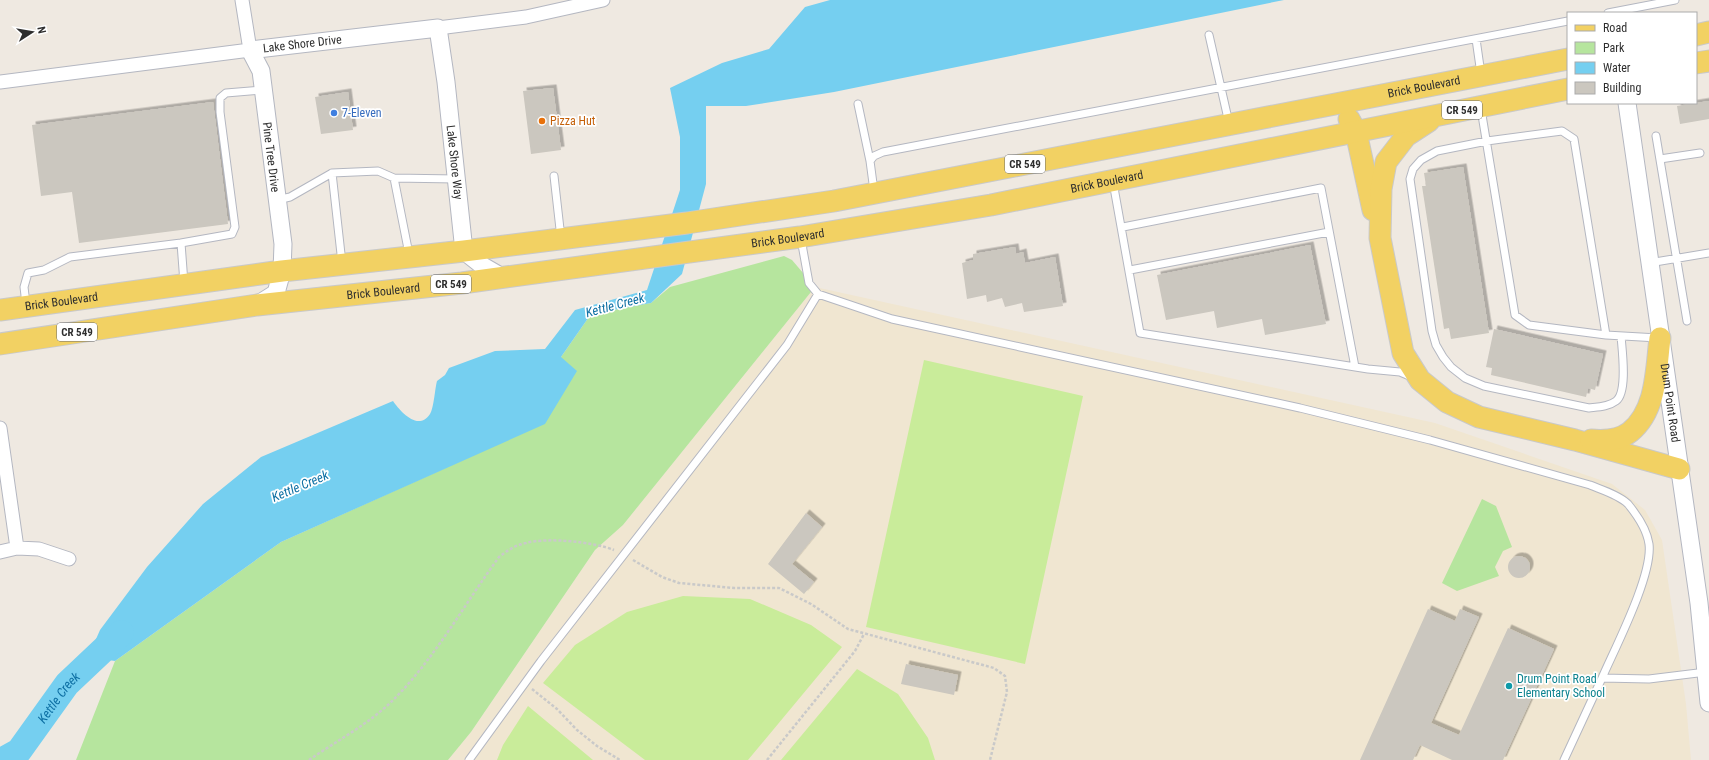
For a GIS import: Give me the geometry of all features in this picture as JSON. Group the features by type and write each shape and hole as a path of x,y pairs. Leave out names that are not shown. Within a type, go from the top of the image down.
{"main road":[{"path":"1697,35 1709,32"},
{"name":"Brick Boulevard","path":"0,310 282,271 464,251 718,218 874,193 1567,60"},
{"path":"1697,63 1709,61"},
{"name":"Brick Boulevard","path":"0,344 257,305 502,277 800,237 991,205 1567,89"},
{"path":"1332,106 1348,116 1356,132 1380,238 1403,353 1420,380 1447,402 1479,417 1576,440 1679,469"},
{"path":"1380,238 1381,188 1386,162 1406,136 1438,115"},
{"path":"1576,440 1607,441 1629,433 1642,417 1654,392 1660,338"}],"street":[{"name":"Pine Tree Drive","path":"242,0 250,50 261,71 283,244 282,271 276,293 257,305"},
{"name":"Lake Shore Drive","path":"0,82 526,17 603,0"},
{"name":"Lake Shore Way","path":"438,28 446,82 464,251"},
{"name":"Drum Point Road","path":"1627,104 1699,603 1709,703"},
{"path":"464,251 483,266 502,277"},
{"path":"0,428 17,548"},
{"path":"0,552 17,548 39,549 69,559"}],"lane":[{"path":"1613,12 1675,0"},
{"path":"870,160 874,156 883,152 1567,21"},
{"path":"1210,35 1220,88 1230,125"},
{"path":"1476,39 1481,76"},
{"path":"26,306 24,287 28,273 44,270 70,257 182,243 232,234 235,227 220,112 220,98 226,93 263,90"},
{"path":"858,104 870,160 874,193"},
{"path":"1481,106 1515,315 1529,325 1606,335 1660,338"},
{"path":"1606,335 1574,139 1562,131 1531,137 1487,141 1437,151 1421,160 1413,169 1410,178 1432,332 1436,345 1451,368 1465,378 1484,386 1589,408 1605,406 1617,400 1622,391 1624,365 1621,336"},
{"path":"1656,136 1687,321"},
{"path":"1660,159 1700,153"},
{"path":"277,200 290,197 332,173 378,171 394,178 456,179"},
{"path":"332,173 342,264"},
{"path":"554,176 561,238"},
{"path":"394,178 410,257"},
{"path":"1113,180 1130,270 1140,334 1355,367 1400,372 1420,380"},
{"path":"1122,227 1321,188 1355,367"},
{"path":"1130,270 1329,232"},
{"path":"800,237 809,283 818,294 892,319 1300,408 1430,440 1590,485 1627,503 1642,523 1649,544 1648,569 1602,678 1564,760"},
{"path":"182,243 185,284"},
{"path":"1649,263 1709,253"},
{"path":"469,760 524,683 787,345 818,294"},
{"path":"1602,678 1649,679 1706,672"}],"path":[{"path":"308,760 367,721 402,691 429,657 499,557 513,547 534,541 581,542 604,546 624,554 662,576 679,583 734,588 779,588 811,604 848,629 994,668 1005,676 1007,692 990,760"},
{"path":"767,760 855,651 864,634"},
{"path":"524,683 557,709 577,730 597,746 620,760"}],"shaded area":[{"path":"815,287 1435,423 1612,484 1645,510 1662,540 1686,704 1691,760 448,760 471,732 595,550 623,525"}],"green space":[{"path":"784,256 792,260 815,287 623,525 595,550 471,732 448,760 76,760 115,661 281,542 545,423 561,357 591,314 651,303 670,287"},
{"path":"924,360 1083,396 1025,664 866,627"},
{"path":"1482,499 1496,506 1512,547 1503,551 1495,567 1499,576 1457,591 1442,583"},
{"path":"683,596 750,599 811,625 842,647 748,760 645,760 543,683 575,645 627,612"},
{"path":"857,669 898,694 928,738 935,760 781,760"},
{"path":"528,706 593,760 497,760 503,745"}],"water":[{"path":"830,0 1284,0 834,92 746,106 706,106 706,184 682,274 651,303 591,314 561,357 577,371 545,424 281,542 115,661 95,658 93,646 100,630 147,567 203,504 261,457 393,401 400,410 410,418 420,421 425,419 431,411 437,381 445,375 449,368 495,351 545,349 575,310 647,290 680,190 680,137 670,88 722,63 769,49 805,7"}],"building":[{"name":"Pizza Hut","path":"553,88 561,150 531,154 523,91"},
{"name":"7-Eleven","path":"348,92 353,130 321,134 315,97"},
{"path":"1709,101 1709,119 1680,124 1677,106"},
{"path":"213,102 228,224 79,243 72,192 41,196 32,125"},
{"path":"1463,167 1489,333 1451,339 1449,328 1444,329 1422,186 1426,186 1424,173"},
{"path":"1310,245 1326,324 1265,335 1262,319 1217,328 1214,311 1166,320 1157,275"},
{"path":"1015,247 1016,254 1023,252 1025,263 1055,257 1063,306 1024,312 1022,303 1005,307 1002,298 987,302 986,295 967,299 962,263 973,260 973,254"},
{"path":"1494,329 1603,354 1595,390 1588,388 1586,397 1491,375 1492,368 1486,367"},
{"path":"806,513 822,527 792,564 814,582 804,594 768,564"},
{"path":"1519,556 1527,559 1530,567 1527,575 1519,578 1511,575 1508,567 1511,559"},
{"name":"Drum Point Road Elementary School","path":"1428,609 1455,621 1460,609 1479,617 1431,723 1459,735 1508,628 1554,649 1503,760 1452,760 1420,745 1413,760 1360,760"},
{"path":"906,664 958,675 954,695 901,684"}],"waterway":[{"name":"Kettle Creek","path":"3,760 19,751 67,684 121,633"}],"place":[{"name":"7-Eleven","path":"334,113"},
{"name":"Pizza Hut","path":"542,121"},
{"name":"Drum Point Road Elementary School","path":"1509,686"}]}
